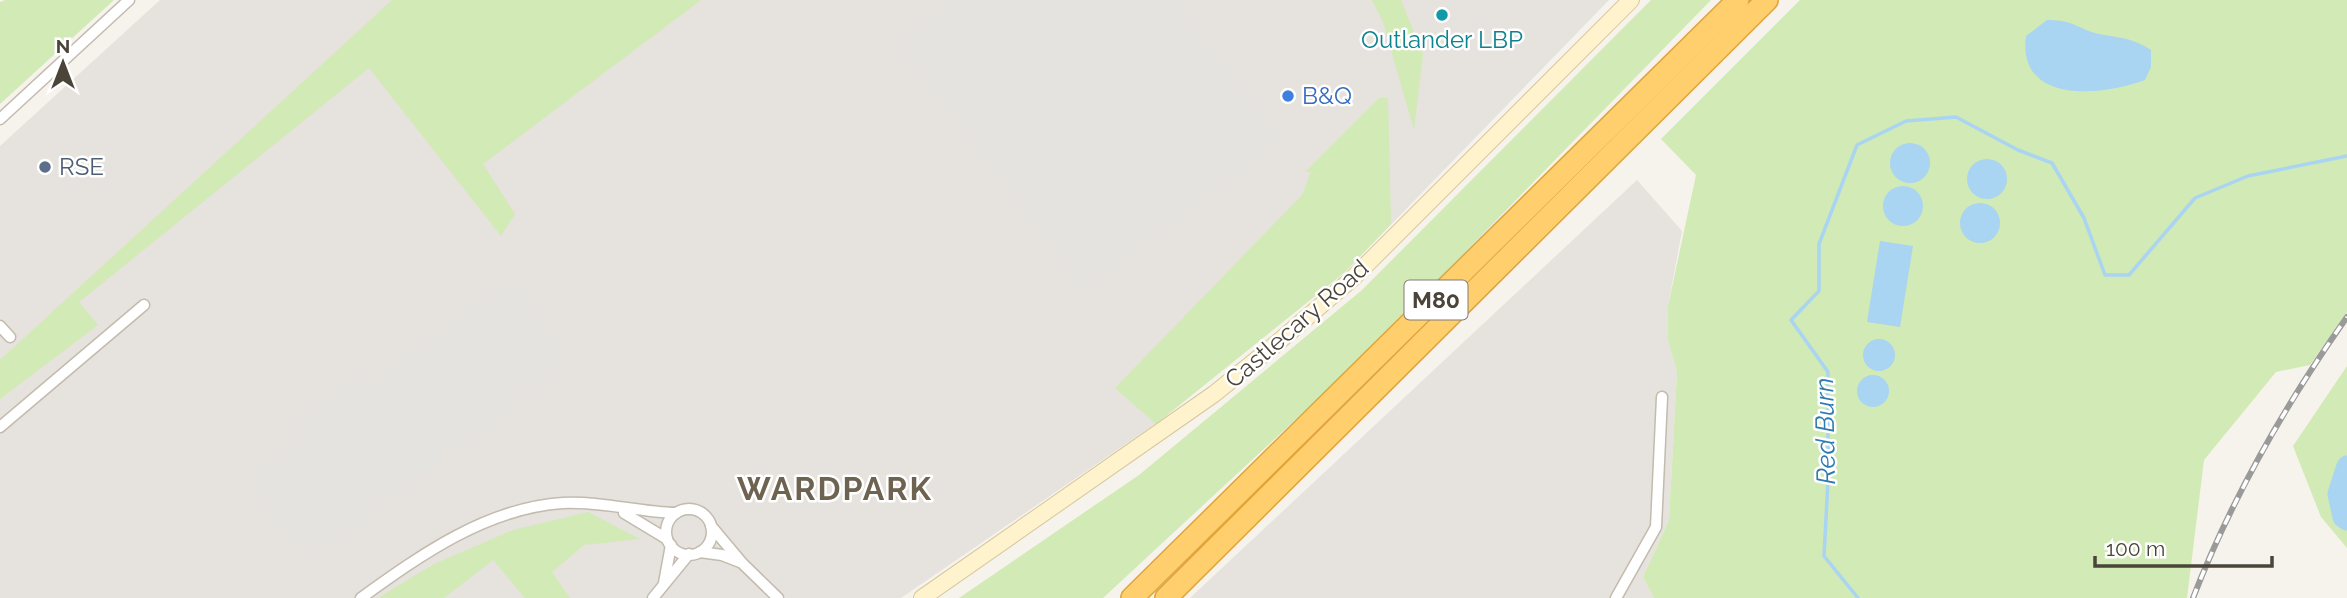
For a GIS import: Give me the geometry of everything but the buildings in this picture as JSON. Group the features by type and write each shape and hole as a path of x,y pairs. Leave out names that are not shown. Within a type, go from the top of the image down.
{"highway":[{"name":"M80","path":"1132,598 1738,0"},
{"name":"M80","path":"1166,598 1767,0"}],"main road":[{"name":"Castlecary Road","path":"922,598 1214,394 1277,343 1353,278 1631,0"}],"street":[{"path":"0,119 129,0"},
{"path":"0,427 144,305"},
{"path":"0,326 10,337"},
{"path":"1616,598 1656,527 1662,397"},
{"path":"360,598 418,557 477,525 513,513 562,503 676,513 697,510 705,515 742,563 777,597"},
{"path":"605,506 631,515 669,542 694,553 722,555 742,563"},
{"path":"662,589 669,542 667,527 676,513"},
{"path":"653,598 694,553 710,540 711,526"}],"shaded area":[{"path":"160,0 1609,0 1345,272 1155,424 901,598 0,598 0,146"},
{"path":"957,0 1172,0 1278,139 1084,286 899,44"},
{"path":"1637,180 1682,231 1668,306 1668,341 1677,372 1669,520 1643,577 1654,598 1190,598"},
{"path":"509,281 558,345 560,349 555,355 563,366 528,393 520,382 509,390 517,401 458,446 450,435 436,445 444,457 391,497 382,486 368,497 376,509 316,554 308,542 302,545 294,543 250,480 304,439 293,424 359,374 370,388"}],"green space":[{"path":"114,0 0,104 0,2"},
{"path":"392,0 701,0 483,164 515,214 501,236 369,68 79,302 98,325 0,399 0,360"},
{"path":"1372,0 1401,0 1423,54 1414,130 1383,22"},
{"path":"1651,0 1711,0 1362,358 1103,598 959,598 1139,475 1362,290"},
{"path":"1800,0 2347,0 2347,312 2310,365 2276,372 2204,460 2187,598 1654,598 1643,577 1669,520 1677,372 1668,341 1668,306 1696,175 1661,139"},
{"path":"1379,98 1388,98 1391,224 1345,272 1156,424 1115,388 1302,195 1311,172 1305,172"},
{"path":"2347,366 2347,548 2321,517 2293,446"},
{"path":"588,512 640,539 584,545 552,572 570,598 525,598 493,560 444,598 378,598 434,564 513,530"}],"water":[{"path":"2047,20 2064,21 2092,32 2132,41 2151,50 2151,67 2145,80 2107,90 2086,91 2066,90 2048,84 2035,74 2027,58 2026,36"},
{"path":"1910,143 1918,144 1924,149 1929,155 1929,171 1924,177 1918,182 1910,183 1902,182 1896,177 1891,171 1890,163 1891,155 1896,149 1902,144"},
{"path":"1987,159 1995,160 2001,165 2006,171 2006,187 2001,193 1995,198 1987,199 1979,198 1973,193 1968,187 1967,179 1968,171 1973,165 1979,160"},
{"path":"1903,186 1911,187 1917,192 1922,198 1922,214 1917,220 1911,225 1903,226 1895,225 1889,220 1884,214 1883,206 1884,198 1889,192 1895,187"},
{"path":"1980,203 1988,204 1994,209 1999,215 1999,231 1994,237 1988,242 1980,243 1972,242 1966,237 1961,231 1960,223 1961,215 1966,209 1972,204"},
{"path":"1880,241 1913,246 1900,327 1867,322"},
{"path":"1879,339 1890,344 1895,355 1890,366 1879,371 1868,366 1863,355 1868,344"},
{"path":"1873,375 1884,380 1889,391 1884,402 1873,407 1862,402 1857,391 1862,380"}],"waterway":[{"name":"Red Burn","path":"1858,598 1824,556 1828,480 1828,372 1791,320 1819,291 1819,244 1857,145 1906,121 1956,117 2018,150 2052,163 2084,218 2105,275 2129,275 2195,198 2248,176 2347,156"},
{"path":"2347,466 2338,494 2343,517 2347,520"}],"railway":[{"path":"2193,598 2225,525 2262,453 2303,383 2347,317"}],"place":[{"name":"Outlander LBP","path":"1442,15"},
{"name":"B&Q","path":"1288,96"},
{"name":"RSE","path":"45,167"}],"district":[{"name":"WARDPARK","path":"835,489"}]}
